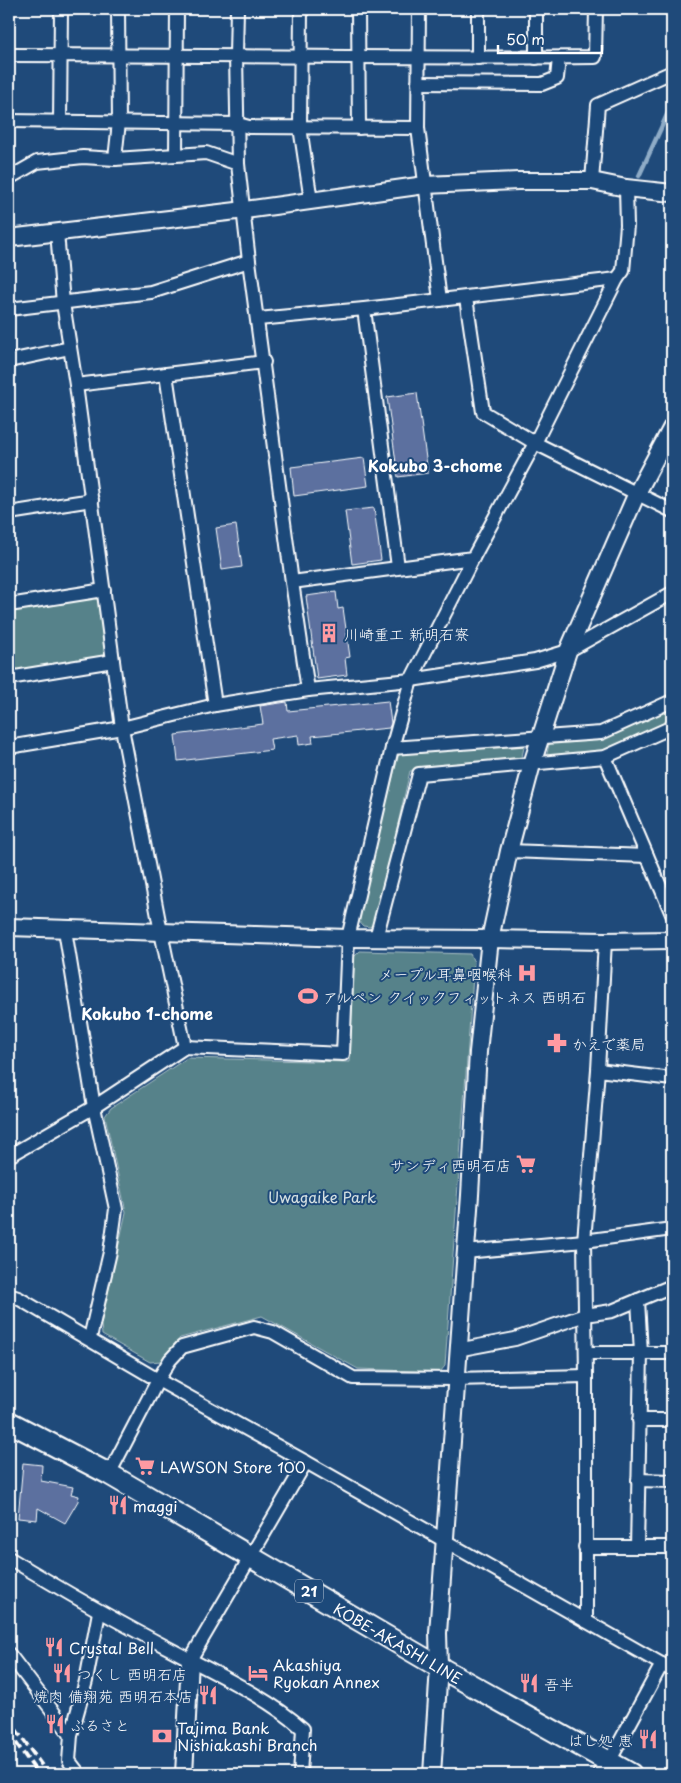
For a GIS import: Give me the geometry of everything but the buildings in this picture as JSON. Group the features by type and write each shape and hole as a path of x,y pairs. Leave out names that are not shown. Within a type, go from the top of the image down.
{"main road":[{"name":"KOBE-AKASHI LINE","path":"9,1422 109,1474 439,1667 605,1768 631,1774"}],"street":[{"path":"60,122 61,9"},
{"path":"115,159 119,122 118,9"},
{"path":"176,155 177,9"},
{"path":"237,9 238,164 245,210 249,261 308,690"},
{"path":"301,9 300,127 311,200"},
{"path":"358,9 359,128"},
{"path":"419,9 418,128 440,300"},
{"path":"478,9 478,58"},
{"path":"536,9 536,58"},
{"path":"9,55 236,55 419,58 595,57 596,9"},
{"path":"418,83 542,84 557,78 559,58"},
{"path":"592,181 598,104 672,72"},
{"path":"9,121 238,124 249,127 418,128"},
{"path":"9,178 37,162 83,157 115,159 206,153 238,164"},
{"path":"9,238 245,210 425,185 518,180 592,181 626,188 672,193"},
{"path":"9,1156 94,1107 185,1048 343,1054 348,938 392,748 411,680 473,558 535,444 617,279 623,271 627,225 626,188"},
{"path":"57,232 64,303 122,728 185,1048"},
{"path":"9,309 151,292 249,261"},
{"path":"258,319 466,298 617,279"},
{"path":"466,298 483,412 535,444 672,511"},
{"path":"364,309 398,567"},
{"path":"9,361 70,348"},
{"path":"76,385 264,362"},
{"path":"166,374 215,705"},
{"path":"432,1774 439,1667 438,1633 455,1379 478,1052 490,939 509,851 532,764 568,651 637,493 672,427"},
{"path":"9,514 92,500"},
{"path":"292,582 473,558"},
{"path":"9,605 104,590"},
{"path":"9,747 122,728 215,705 308,690 411,680 534,661 568,651 672,594"},
{"path":"9,678 113,661"},
{"path":"392,748 601,733 672,700"},
{"path":"376,938 419,774 605,757 672,727"},
{"path":"605,757 672,914"},
{"path":"509,851 647,856"},
{"path":"9,927 348,938 672,940"},
{"path":"65,930 94,1107 116,1209 110,1252 90,1338"},
{"path":"586,1621 584,1241 598,1070 605,941"},
{"path":"598,1070 672,1079"},
{"path":"465,1252 584,1241 672,1229"},
{"path":"458,1350 515,1339 585,1316 612,1311 669,1289"},
{"path":"9,1295 18,1298 90,1338 158,1380 445,1540 667,1667 605,1768"},
{"path":"637,1547 641,1353 638,1300"},
{"path":"109,1474 158,1380 170,1360 182,1347 254,1327 273,1332 353,1378 455,1379 586,1376"},
{"path":"586,1353 672,1353"},
{"path":"639,1420 672,1420"},
{"path":"184,1774 190,1660 306,1462"},
{"path":"638,1480 672,1480"},
{"path":"585,1547 672,1547"},
{"path":"9,1558 99,1612 190,1660 283,1713 303,1729 300,1774"},
{"path":"78,1774 69,1761 71,1735 86,1681 99,1612"},
{"path":"9,1654 71,1735"}],"green space":[{"path":"94,596 98,598 106,655 104,658 9,675 9,609"},
{"path":"672,704 672,723 607,752 546,758 550,740 601,736"},
{"path":"525,743 521,761 410,771 376,920 370,927 363,926 357,919 399,753"},
{"name":"Uwagaike Park","path":"360,951 470,954 474,962 445,1366 440,1372 358,1369 262,1316 180,1338 161,1361 150,1362 102,1335 101,1324 126,1212 105,1116 111,1108 187,1058 350,1062 354,957"}],"waterway":[{"path":"639,176 672,104"}],"railway":[{"path":"9,1720 48,1774"},
{"path":"9,1733 38,1774"}],"place":[{"name":"川崎重工 新明石寮","path":"329,633"},
{"name":"メープル耳鼻咽喉科","path":"527,973"},
{"name":"アルペン クイックフィットネス 西明石","path":"308,996"},
{"name":"かえで薬局","path":"557,1043"},
{"name":"サンディ西明石店","path":"526,1164"},
{"name":"LAWSON Store 100","path":"145,1466"},
{"name":"maggi","path":"118,1505"},
{"name":"Crystal Bell","path":"54,1647"},
{"name":"つくし 西明石店","path":"62,1673"},
{"name":"Akashiya Ryokan Annex","path":"258,1673"},
{"name":"吾半","path":"529,1683"},
{"name":"焼肉 備翔苑 西明石本店","path":"208,1695"},
{"name":"ふるさと","path":"55,1724"},
{"name":"Tajima Bank Nishiakashi Branch","path":"162,1736"},
{"name":"はし処 恵","path":"648,1739"}],"district":[{"name":"Kokubo 3-chome","path":"435,465"},
{"name":"Kokubo 1-chome","path":"147,1013"}]}
